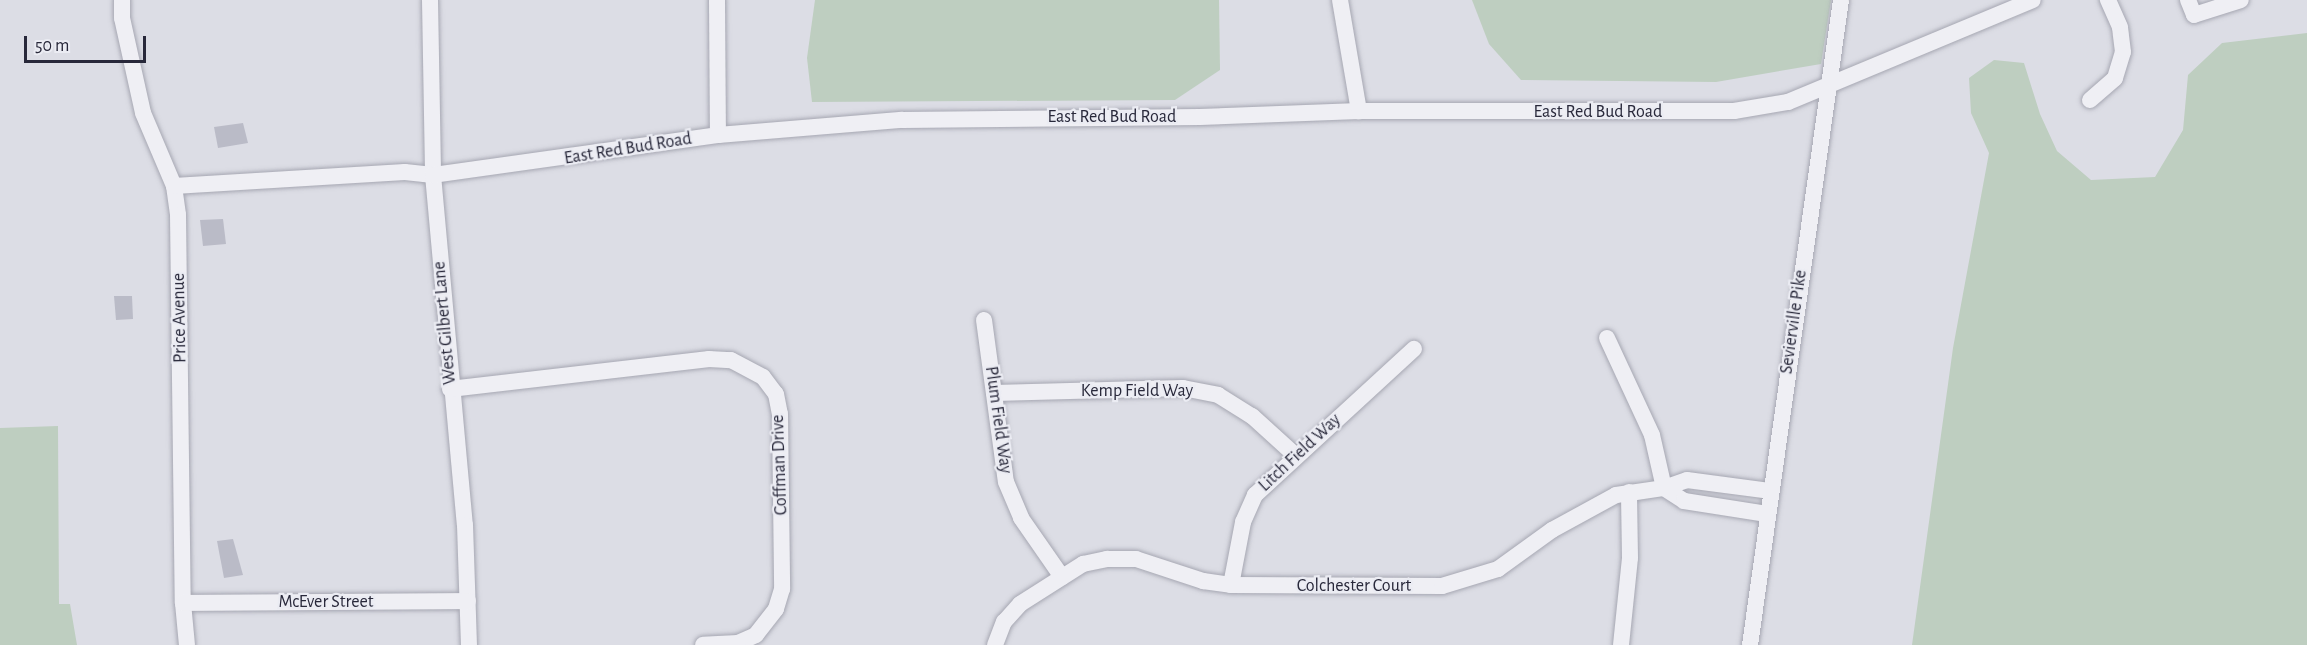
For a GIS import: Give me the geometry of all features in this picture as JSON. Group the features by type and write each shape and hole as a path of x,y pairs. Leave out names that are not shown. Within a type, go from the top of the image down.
{"street":[{"name":"Price Avenue","path":"122,0 143,113 174,186 182,391 183,603 187,645"},
{"name":"West Gilbert Lane","path":"430,0 433,175 468,601 469,645"},
{"path":"717,0 718,135"},
{"path":"1340,0 1359,111"},
{"name":"Sevierville Pike","path":"1750,645 1841,0"},
{"name":"East Red Bud Road","path":"174,186 405,172 433,175 718,135 902,120 1200,117 1359,111 1734,111 1788,102 2033,0"},
{"path":"2090,100 2115,78 2123,52 2120,27 2108,0"},
{"path":"2188,0 2194,15 2241,0"},
{"name":"Plum Field Way","path":"984,320 1006,482 1020,518 1062,577"},
{"path":"1607,338 1652,435 1664,488 1684,501 1767,514"},
{"name":"Litch Field Way","path":"1231,585 1243,522 1255,495 1295,455 1414,349"},
{"name":"Coffman Drive","path":"450,389 708,359 731,360 763,377 776,394 780,414 782,589 776,609 756,635 738,643 703,645"},
{"name":"Kemp Field Way","path":"994,393 1183,388 1218,395 1252,416 1295,455"},
{"name":"Colchester Court","path":"994,645 1004,622 1020,604 1083,564 1136,559 1203,581 1231,585 1432,586 1474,579 1498,569 1593,504 1629,492 1664,488 1688,480 1771,491"},
{"path":"1621,645 1630,558 1629,492"},
{"name":"McEver Street","path":"183,603 468,601"}],"green space":[{"path":"815,0 1219,0 1220,70 1175,100 812,102 807,58"},
{"path":"1472,0 1831,0 1821,64 1716,82 1521,80 1489,44"},
{"path":"2307,33 2307,645 1912,645 1953,348 1989,153 1971,113 1969,78 1994,60 2024,63 2040,114 2057,151 2091,180 2155,177 2183,130 2188,75 2222,43"},
{"path":"58,426 59,604 70,604 77,645 0,645 0,428"}],"building":[{"path":"243,123 248,143 218,148 214,127"},
{"path":"223,219 226,244 203,246 200,220"},
{"path":"114,296 132,296 133,319 116,320"},
{"path":"233,539 243,575 224,578 217,541"}]}
